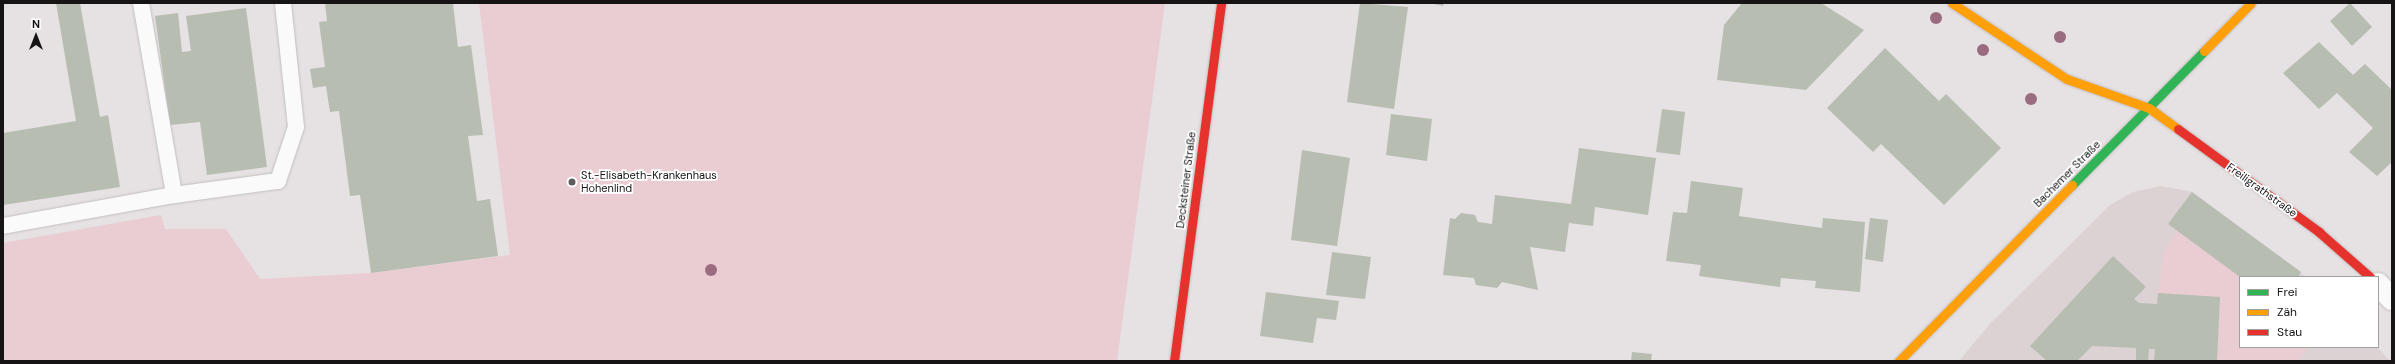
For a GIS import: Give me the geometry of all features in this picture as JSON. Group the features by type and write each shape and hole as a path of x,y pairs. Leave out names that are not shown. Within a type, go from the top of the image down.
{"street":[{"name":"Decksteiner Straße","path":"1174,361 1221,3"},
{"name":"Freiligrathstraße","path":"1952,3 2067,79 2149,108 2319,232 2369,276"},
{"name":"Bachemer Straße","path":"1899,361 2251,3"},
{"path":"2379,285 2392,299"}],"lane":[{"path":"141,3 174,195"},
{"path":"3,226 174,195 278,181 296,127 283,3"}],"shaded area":[{"name":"St.-Elisabeth-Krankenhaus Hohenlind","path":"479,3 1165,3 1117,361 3,361 3,243 161,215 165,229 226,229 260,279 371,273 510,255"},
{"path":"2161,186 2192,192 2305,276 2239,276 2239,348 2378,348 2390,361 1959,361 1989,325 2110,205 2133,192"},
{"path":"2177,231 2239,276 2239,348 2307,348 2298,361 2217,361 2220,297 2158,293 2164,252"}],"building":[{"path":"56,3 80,3 100,117 108,115 120,187 3,205 3,133 76,121"},
{"path":"325,3 453,3 458,47 471,45 483,135 468,136 477,201 490,199 498,256 371,273 360,195 350,196 339,111 330,112 326,86 313,88 310,69 325,67 319,22 327,21"},
{"path":"1360,3 1408,7 1394,109 1347,102"},
{"path":"1429,3 1444,3 1443,6"},
{"path":"1742,3 1821,3 1864,30 1806,90 1717,80 1724,25"},
{"path":"2350,3 2372,27 2352,46 2330,21"},
{"path":"246,8 267,167 207,175 200,122 170,125 155,16 178,13 182,52 191,51 186,16"},
{"path":"2319,42 2353,75 2365,64 2392,90 2392,162 2377,176 2349,152 2373,128 2337,93 2319,109 2283,73"},
{"path":"1885,48 1939,101 1946,94 2001,148 1944,205 1881,144 1873,152 1827,108"},
{"path":"1662,109 1685,112 1680,155 1656,152"},
{"path":"1391,114 1432,119 1427,161 1386,155"},
{"path":"1579,148 1656,158 1648,215 1595,207 1593,226 1569,223 1565,252 1530,247 1538,290 1502,282 1497,288 1476,285 1474,278 1443,275 1450,218 1455,219 1461,213 1475,215 1478,222 1492,224 1495,195 1571,204"},
{"path":"1302,150 1350,158 1337,246 1291,240"},
{"path":"1691,181 1743,188 1739,216 1822,228 1823,218 1865,222 1860,292 1815,288 1816,281 1781,278 1780,287 1699,276 1701,265 1666,261 1673,212 1687,213"},
{"path":"2192,192 2301,272 2299,276 2239,276 2168,224"},
{"path":"1870,218 1888,220 1883,262 1865,259"},
{"path":"1332,252 1371,257 1365,299 1326,295"},
{"path":"2113,256 2146,287 2134,299 2139,303 2157,304 2158,293 2220,297 2217,361 2154,361 2155,349 2149,349 2148,361 2136,360 2136,348 2092,346 2077,361 2047,361 2030,346"},
{"path":"1266,292 1339,301 1336,320 1317,318 1313,343 1260,336"},
{"path":"1632,352 1652,354 1651,361 1631,361"}],"traffic: fast":[{"path":"2072,185 2204,51"}],"traffic: slow":[{"path":"1952,3 2067,79 2149,108 2178,129"},
{"path":"2204,51 2251,3"},
{"path":"1899,361 2072,185"}],"traffic: jam":[{"path":"1174,361 1221,3"},
{"path":"2178,129 2319,232 2369,276"}],"place":[{"name":"St.-Elisabeth-Krankenhaus Hohenlind","path":"572,182"}]}
